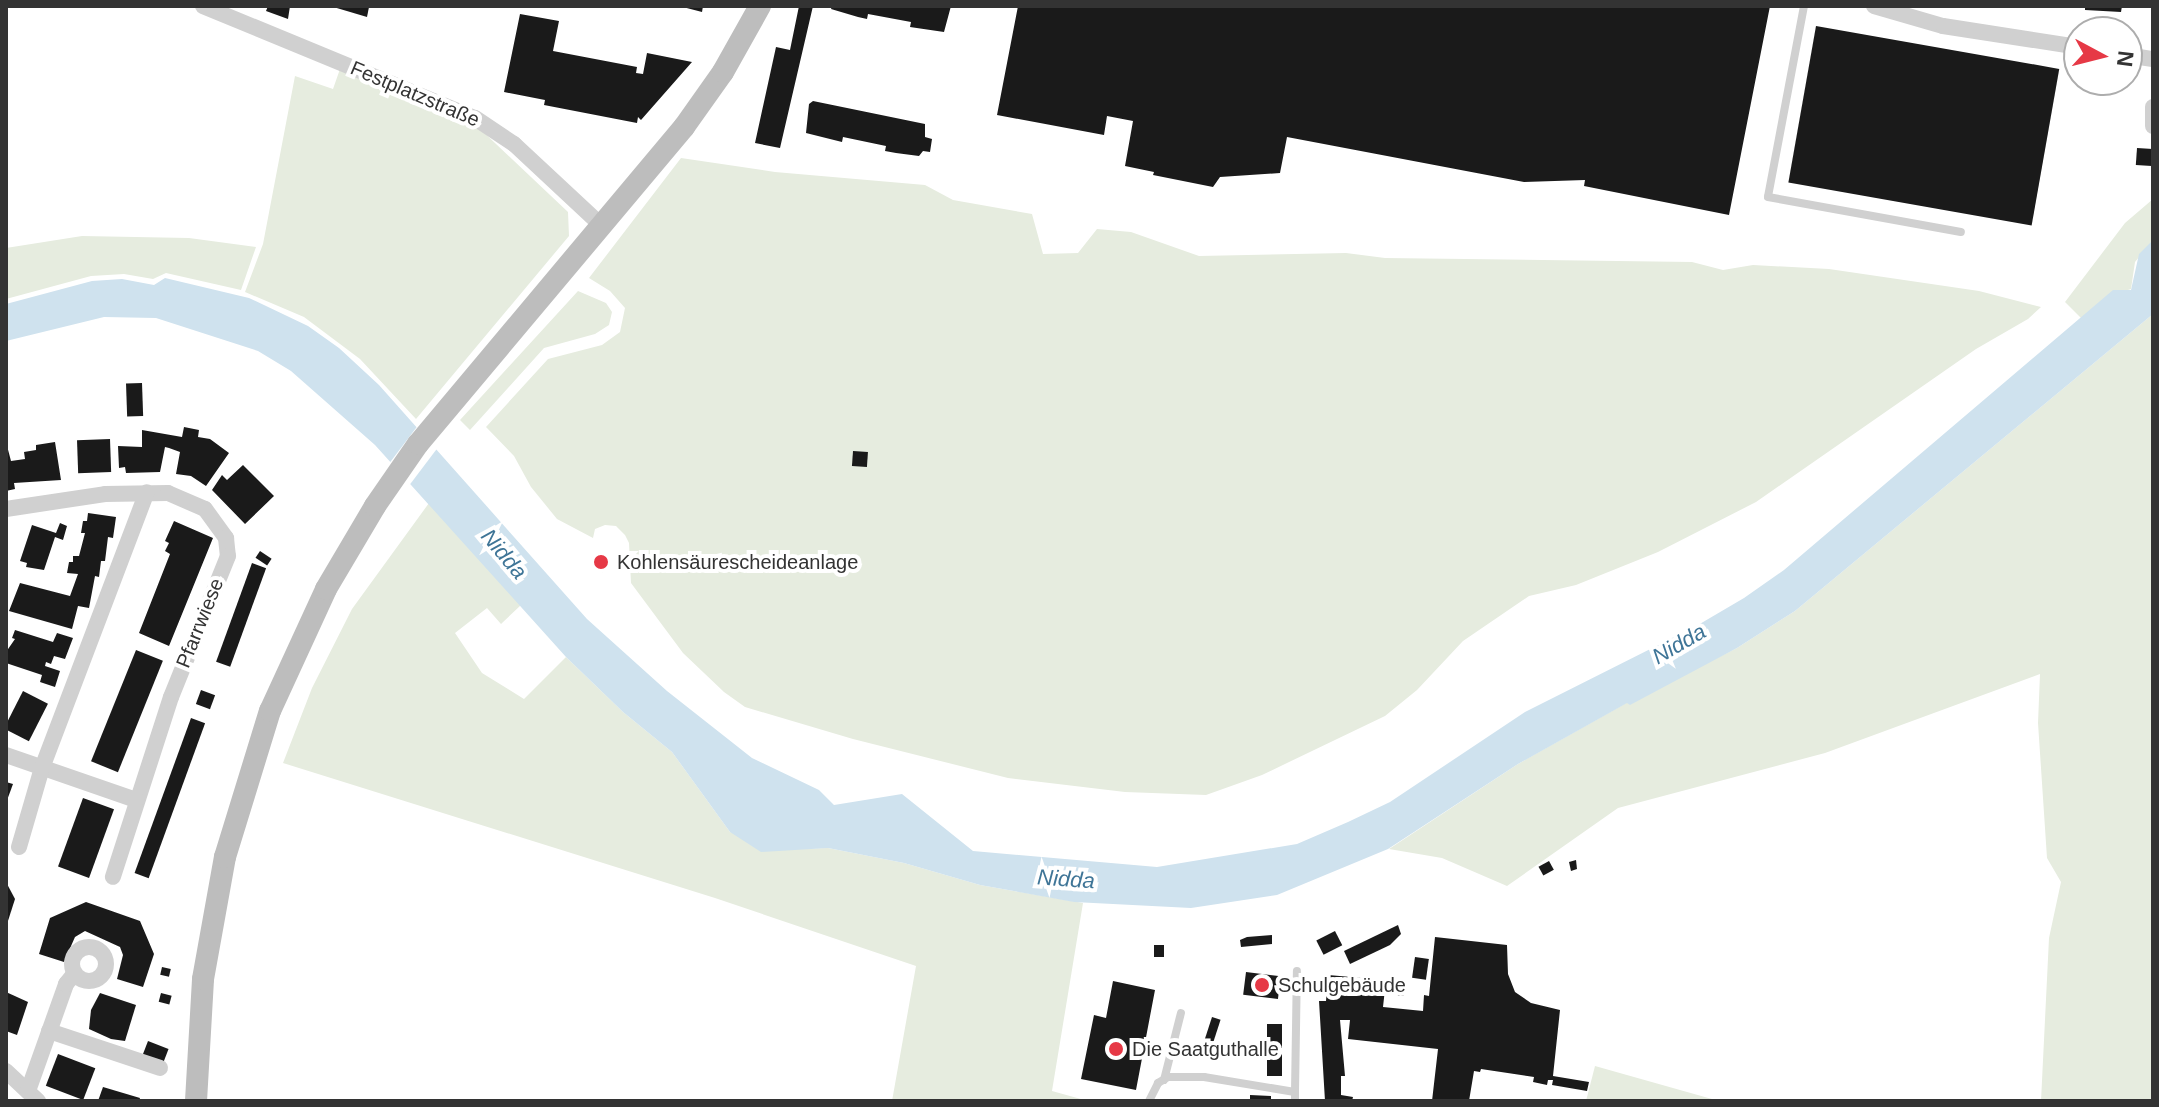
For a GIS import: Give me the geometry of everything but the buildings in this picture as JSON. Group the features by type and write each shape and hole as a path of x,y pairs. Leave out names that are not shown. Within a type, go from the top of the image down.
{"main road":[{"path":"193,1095 209,936 225,857 253,757 306,627 375,506 455,396 684,127 723,72 760,6"}],"street":[{"name":"Festplatzstraße","path":"203,6 475,118 514,144 601,225"},
{"path":"1874,6 1943,26 2063,45"},
{"path":"2153,107 2153,126"},
{"path":"19,847 42,768 147,492"},
{"name":"Pfarrwiese","path":"6,509 147,492 176,494 197,504 221,527 228,547 136,800 113,877"},
{"path":"6,755 136,800"},
{"path":"6,1071 33,1096 49,1031 66,984 74,974"},
{"path":"49,1031 160,1068"}],"lane":[{"path":"1804,6 1768,197 1961,232"},
{"path":"1149,1101 1158,1083 1164,1080 1204,1077 1295,1097 1297,971"},
{"path":"1164,1080 1181,1013"}],"shaded area":[{"path":"340,69 476,125 568,212 569,236 416,419 360,359 304,317 245,292 263,244 295,76 333,89"},
{"path":"681,158 775,172 925,185 953,200 1032,214 1043,254 1078,253 1097,229 1131,232 1199,256 1346,253 1385,258 1692,262 1723,270 1753,265 1829,269 1979,291 2041,307 2028,319 1976,349 1756,502 1658,552 1576,585 1529,596 1463,641 1417,690 1385,716 1262,775 1206,795 1125,792 1008,778 853,739 745,707 724,692 683,653 631,583 629,543 625,535 616,526 605,525 595,529 593,538 557,519 531,487 514,456 486,427 548,359 602,345 620,332 625,308 610,291 589,278"},
{"path":"2153,199 2153,240 2135,262 2131,289 2110,296 2082,319 2065,302 2125,223"},
{"path":"82,236 189,238 256,247 241,290 166,273 153,279 124,274 91,276 6,299 6,248"},
{"path":"578,291 606,303 612,312 609,325 595,334 544,348 470,430 460,420"},
{"path":"2153,314 2153,1101 2041,1101 2049,938 2061,882 2047,858 2038,723 2040,674 1825,753 1618,808 1507,886 1442,858 1389,849 1518,764 1628,702 1737,648 1795,611"},
{"path":"429,503 521,605 501,624 487,608 455,633 482,673 524,699 566,657 623,712 672,752 730,832 797,849 828,848 904,863 980,885 1083,903 1052,1091 1088,1101 892,1101 916,966 715,898 283,763 312,688 352,609"},
{"path":"1595,1066 1719,1101 1586,1101"}],"water":[{"name":"Nidda","path":"2153,240 2153,314 1795,611 1737,648 1630,705 1627,703 1518,764 1388,849 1277,895 1191,908 1074,902 980,885 904,863 828,848 761,852 730,832 672,752 623,712 566,657 375,445 291,371 258,351 156,318 104,317 6,341 6,304 92,281 122,279 154,285 165,278 249,298 308,326 339,348 379,385 587,619 667,691 752,758 819,790 834,805 902,794 973,851 1157,867 1297,844 1348,822 1390,802 1525,712 1698,625 1744,598 1784,570 2113,290 2131,290 2139,254"}],"pier":[{"path":"419,424 439,446 408,487 388,465"}],"place":[{"name":"Kohlensäurescheideanlage","path":"601,562"},
{"name":"Schulgebäude","path":"1262,985"},
{"name":"Die Saatguthalle","path":"1116,1049"}]}
